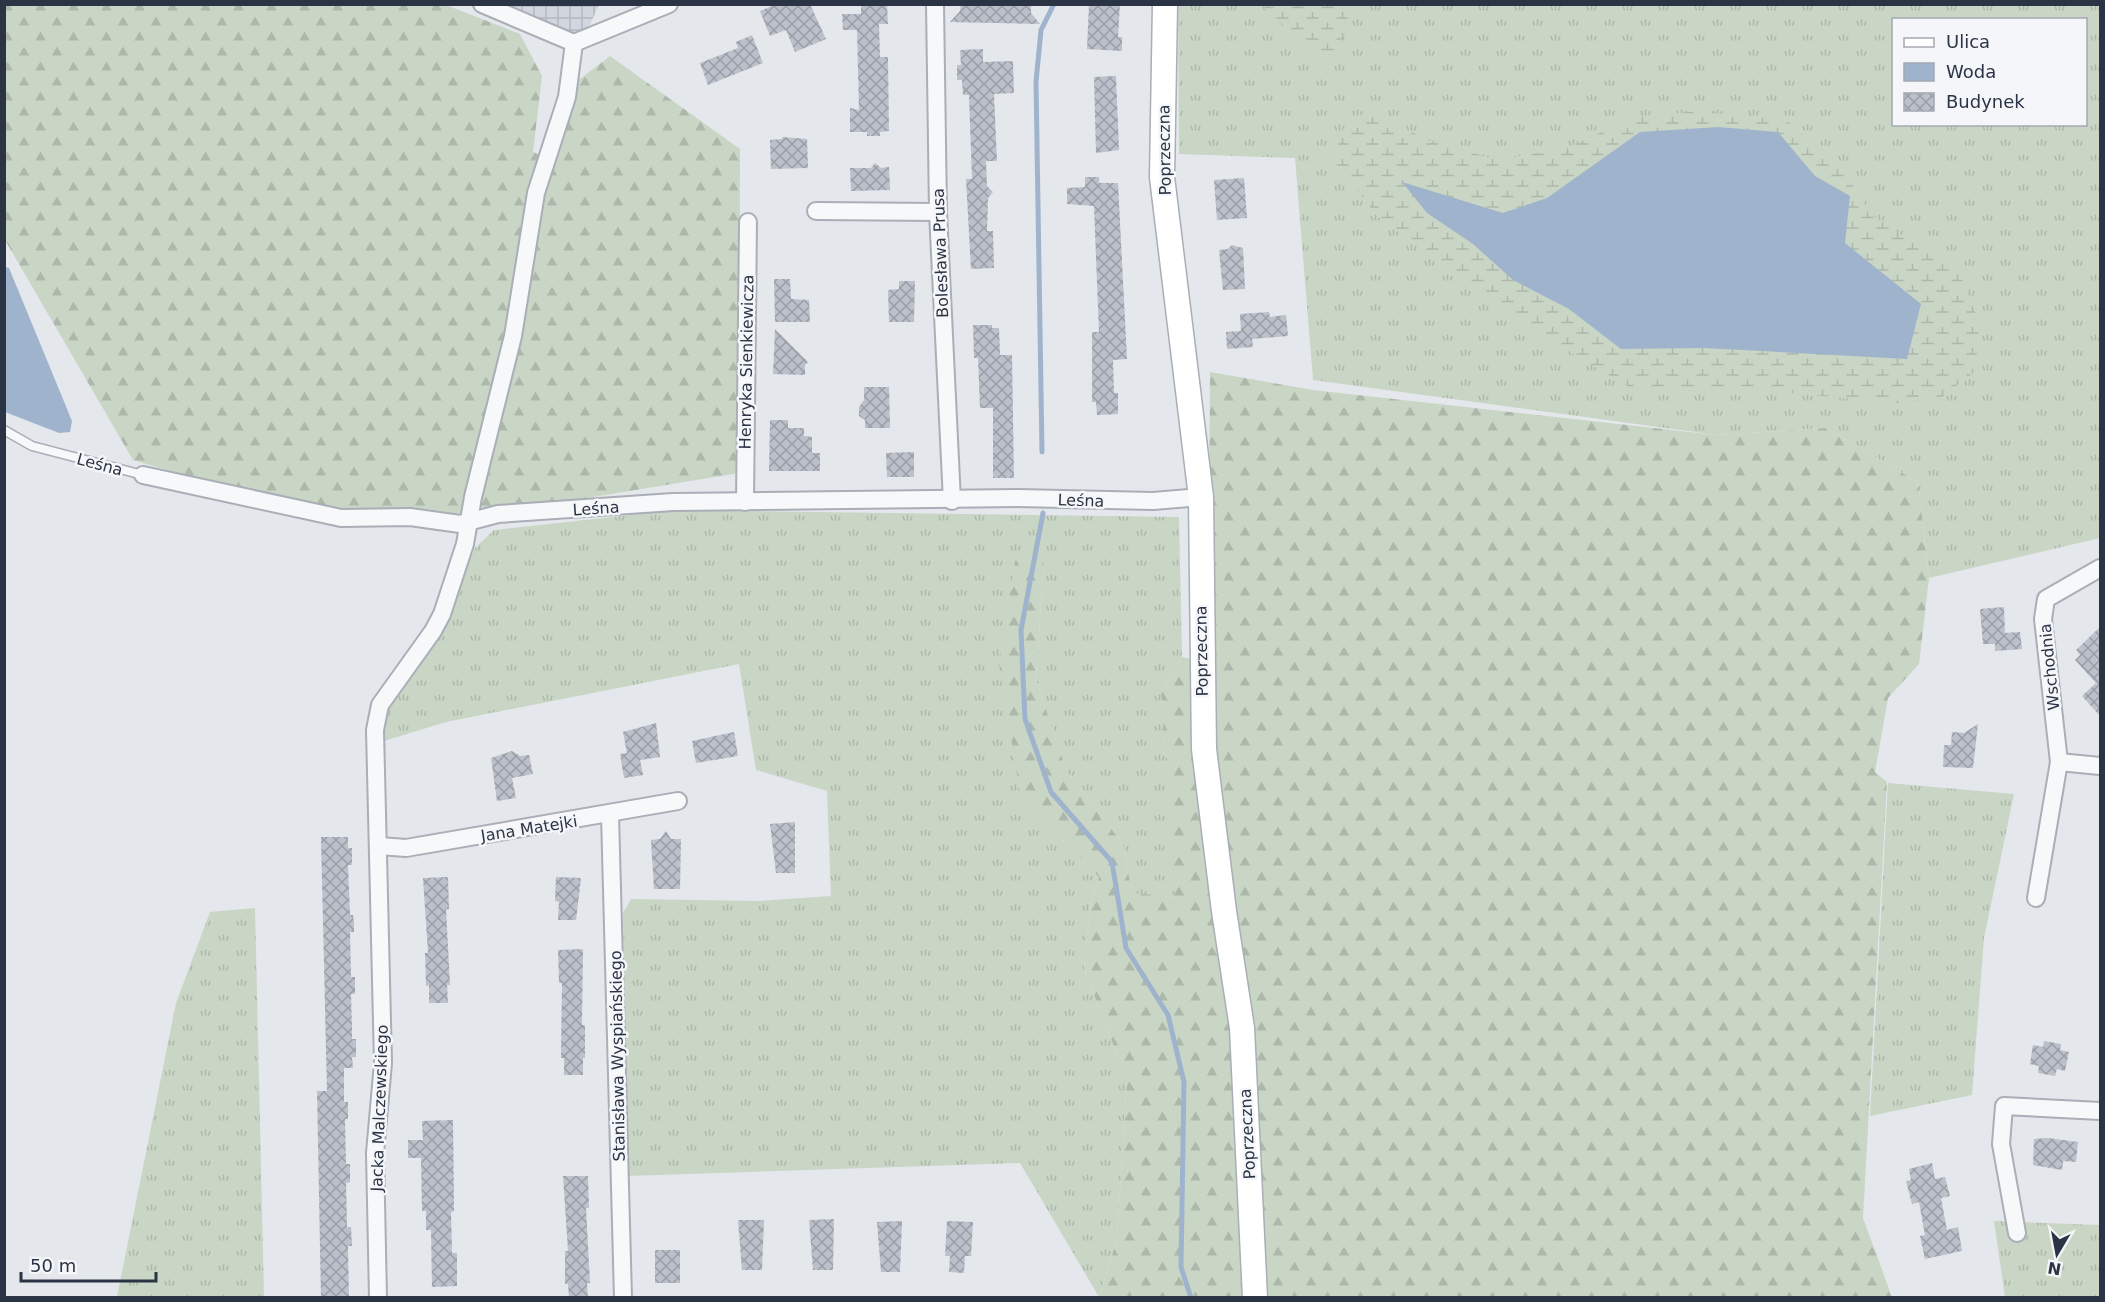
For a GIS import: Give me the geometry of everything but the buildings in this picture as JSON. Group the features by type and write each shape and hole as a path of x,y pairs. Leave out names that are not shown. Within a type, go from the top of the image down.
{"street":[{"path":"482,4 574,43 669,4"},
{"name":"Bolesława Prusa","path":"934,4 938,212 952,501"},
{"name":"Poprzeczna","path":"1165,4 1162,177 1201,497 1203,750 1242,1028 1255,1298"},
{"name":"Jacka Malczewskiego","path":"378,1298 375,1153 383,1063 375,730 380,705 442,614 465,544 473,497 513,336 537,193 567,97 574,43"},
{"path":"816,211 938,212"},
{"name":"Henryka Sienkiewicza","path":"745,502 748,222"},
{"name":"Leśna","path":"143,476 341,518 410,517 460,524 498,514 673,502 952,501 1018,498 1153,501 1201,497"},
{"name":"Wschodnia","path":"2059,762 2043,619 2046,598 2100,568"},
{"path":"2036,898 2059,762 2100,766"},
{"name":"Jana Matejki","path":"379,846 406,848 610,815 678,801"},
{"name":"Stanisława Wyspiańskiego","path":"610,815 623,1298"},
{"path":"2017,1233 2001,1144 2004,1106 2100,1111"}],"lane":[{"name":"Leśna","path":"4,430 32,446 143,476"}],"shaded area":[{"path":"480,5 599,5 585,35 569,41"}],"green space":[{"path":"4,5 446,5 520,34 542,76 533,152 552,159 576,82 610,56 740,149 739,473 520,509 463,506 462,524 427,528 299,509 133,460 5,240"},
{"path":"1178,5 2100,5 2100,538 1929,578 1918,482 1825,428 1717,435 1313,380 1295,158 1179,154"},
{"path":"1262,5 1347,5 1348,30 1324,64"},
{"path":"1368,110 1430,141 1498,160 1569,147 1633,117 1699,111 1786,120 1840,166 1871,214 1904,237 1957,267 1981,327 1974,372 1942,397 1897,403 1756,390 1632,389 1512,317 1377,216 1333,160 1343,129"},
{"path":"1210,372 1313,390 1717,435 1825,428 1918,482 1929,578 1919,664 1888,698 1875,772 1887,782 1863,1218 1892,1297 1099,1297 1117,1239 1127,1080 1084,969 1090,906 1099,877 1021,799 999,664 1015,561 1044,557 1036,679 1066,770 1123,844 1132,893 1175,897 1161,692 1182,657 1208,663"},
{"path":"676,510 1179,517 1182,657 1161,692 1176,897 1132,894 1123,844 1066,770 1036,679 1044,558 1021,799 1099,877 1090,906 1084,969 1127,1080 1117,1239 1099,1297 1020,1163 627,1176 623,913 631,899 759,901 831,896 827,791 756,770 739,664 446,722 384,741 384,718 435,639 475,548 494,530"},
{"path":"1888,783 2014,794 1984,938 1972,1095 1870,1116"},
{"path":"255,908 264,1297 117,1297 176,1003 210,912"},
{"path":"1994,1221 2100,1225 2100,1297 2005,1297"}],"water":[{"path":"1718,127 1778,132 1815,176 1850,196 1845,243 1921,304 1907,359 1704,348 1621,349 1569,309 1513,280 1473,244 1427,213 1402,182 1503,213 1547,198 1640,132"},
{"path":"5,267 9,268 72,421 70,432 59,433 5,412"}],"waterway":[{"path":"1042,452 1036,82 1041,30 1054,4"},
{"path":"1043,513 1021,630 1025,719 1051,792 1112,862 1126,948 1168,1015 1184,1082 1181,1267 1191,1298"}]}
